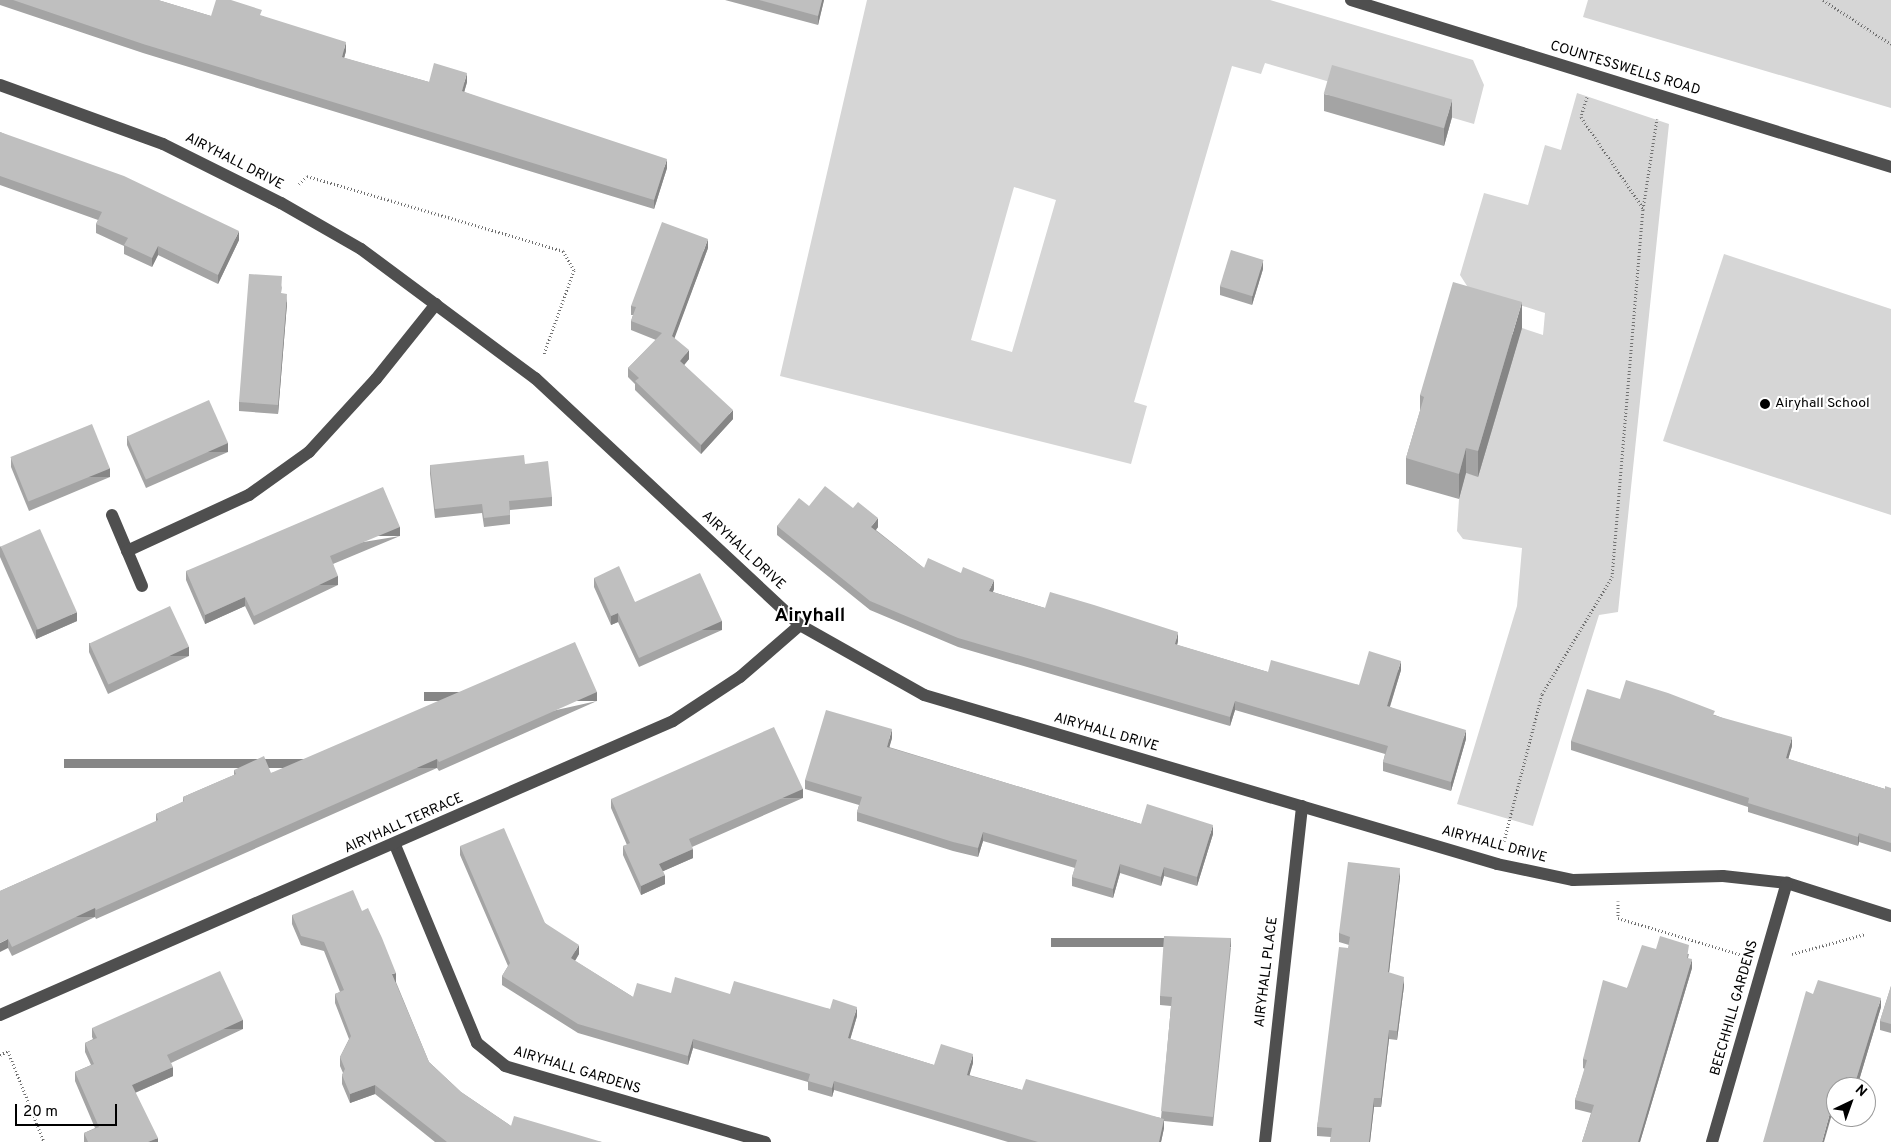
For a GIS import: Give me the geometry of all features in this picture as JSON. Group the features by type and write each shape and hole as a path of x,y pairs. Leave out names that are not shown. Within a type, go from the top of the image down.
{"street":[{"name":"COUNTESSWELLS ROAD","path":"1351,0 1891,167"},
{"name":"AIRYHALL DRIVE","path":"0,84 163,144 281,203 361,249 535,378 800,625 924,695 1497,864 1573,880 1618,881 1723,876 1787,883 1891,916"},
{"path":"127,551 249,495 308,452 376,379 436,304"},
{"path":"112,515 142,586"},
{"name":"AIRYHALL TERRACE","path":"0,1015 395,845 673,721 740,677 800,625"},
{"name":"AIRYHALL PLACE","path":"1265,1142 1302,806"},
{"name":"AIRYHALL GARDENS","path":"395,845 477,1043 505,1066 765,1142"},
{"name":"BEECHHILL GARDENS","path":"1712,1142 1787,883"}],"path":[{"path":"1823,0 1891,44"},
{"path":"1594,75 1581,117 1643,209"},
{"path":"1497,864 1542,694 1612,577 1643,209 1660,96"},
{"path":"281,203 307,176 563,251 574,270 535,378"},
{"path":"1618,881 1618,918 1764,962 1873,932"},
{"path":"0,1055 8,1051 44,1142"}],"shaded area":[{"path":"867,0 1270,0 1473,60 1484,85 1474,124 1265,63 1261,74 1232,66 1134,402 1147,406 1131,464 780,376","holes":["1014,187 1056,200 1012,352 971,340"]},
{"path":"1588,0 1891,0 1891,108 1583,17"},
{"path":"1577,93 1669,124 1618,612 1599,615 1533,826 1457,804 1517,606 1522,548 1463,539 1457,531 1459,499 1466,473 1478,476 1522,328 1543,335 1545,313 1469,289 1460,275 1484,193 1528,205 1545,145 1561,150"},
{"path":"1724,254 1891,309 1891,515 1663,441"}],"building":[{"path":"13,0 158,0 211,16 216,0 231,0 262,10 260,15 346,42 342,57 429,82 434,63 467,73 462,91 667,159 654,200 143,44"},
{"path":"759,0 822,0 818,16"},
{"path":"1332,65 1452,99 1444,128 1324,94"},
{"path":"0,132 124,176 239,231 218,275 158,246 152,258 124,245 128,238 96,224 102,212 0,176"},
{"path":"662,222 708,239 672,336 689,350 680,361 733,410 701,445 635,381 639,378 628,368 662,333 631,321 636,307 631,306"},
{"path":"1231,250 1264,260 1252,296 1220,286"},
{"path":"249,274 282,276 281,293 287,294 278,405 239,402"},
{"path":"1453,282 1522,302 1478,451 1466,448 1459,474 1406,458 1424,397 1420,395"},
{"path":"209,400 228,443 146,480 127,437"},
{"path":"92,424 110,469 28,501 10,457"},
{"path":"524,455 525,464 548,461 552,497 509,501 510,515 484,518 482,504 435,509 430,465"},
{"path":"825,486 853,508 858,502 878,518 871,527 924,568 928,558 961,573 963,567 994,580 989,591 1045,608 1050,592 1178,632 1175,644 1268,672 1271,660 1359,685 1369,651 1401,661 1387,706 1466,730 1451,782 1383,762 1388,746 1235,701 1230,717 958,638 870,601 777,526 799,498 809,506"},
{"path":"383,487 400,527 330,556 338,576 254,616 245,597 205,615 186,571"},
{"path":"40,529 77,612 38,630 1,546"},
{"path":"619,566 635,602 700,573 722,621 639,658 618,613 611,616 594,578"},
{"path":"170,606 189,647 108,684 89,644"},
{"path":"575,642 597,692 439,762 437,759 96,910 95,908 12,947 8,939 0,943 0,891 158,820 156,814 184,801 183,797 236,774 234,770 264,756 271,773"},
{"path":"1626,680 1668,693 1715,711 1713,715 1792,737 1786,758 1885,789 1885,786 1891,788 1891,843 1859,833 1858,837 1748,803 1749,798 1571,741 1587,689 1620,699"},
{"path":"826,710 892,729 887,747 1141,824 1147,804 1213,825 1197,877 1164,867 1161,877 1120,864 1113,889 1072,877 1077,860 983,832 978,848 857,812 862,797 805,780"},
{"path":"774,727 803,789 689,839 693,849 659,864 665,875 641,886 623,846 630,843 611,799"},
{"path":"504,828 545,923 579,945 571,958 633,997 637,983 671,993 675,977 730,994 734,981 830,1009 833,999 857,1007 848,1038 934,1065 941,1044 973,1054 967,1075 1022,1090 1026,1079 1164,1119 1159,1142 1038,1142 834,1081 832,1088 808,1081 810,1074 693,1039 688,1056 578,1024 502,976 510,963 460,846"},
{"path":"1348,862 1400,868 1388,972 1404,977 1397,1031 1389,1030 1381,1098 1374,1098 1369,1142 1330,1142 1332,1128 1317,1127 1339,947 1348,948 1350,937 1339,933"},
{"path":"353,890 362,911 368,908 382,938 396,973 392,974 429,1062 461,1092 511,1126 514,1116 602,1142 447,1142 375,1085 350,1094 342,1075 345,1069 340,1057 351,1036 335,994 344,990 324,942 301,936 292,915"},
{"path":"1164,936 1231,938 1213,1117 1161,1111 1172,997 1160,996"},
{"path":"1660,936 1689,945 1687,958 1692,959 1638,1142 1582,1142 1594,1105 1575,1100 1587,1060 1583,1059 1603,980 1627,988 1642,945 1656,949"},
{"path":"220,971 243,1020 167,1055 173,1067 132,1085 158,1138 148,1142 88,1142 84,1133 99,1127 75,1072 94,1064 85,1043 97,1038 92,1028"},
{"path":"1818,980 1881,998 1857,1077 1826,1077 1826,1127 1822,1142 1763,1142 1806,991 1813,994"},
{"path":"1891,986 1891,1024 1880,1021"}],"place":[{"name":"Airyhall School","path":"1765,404"}],"district":[{"name":"Airyhall","path":"810,617"}]}
